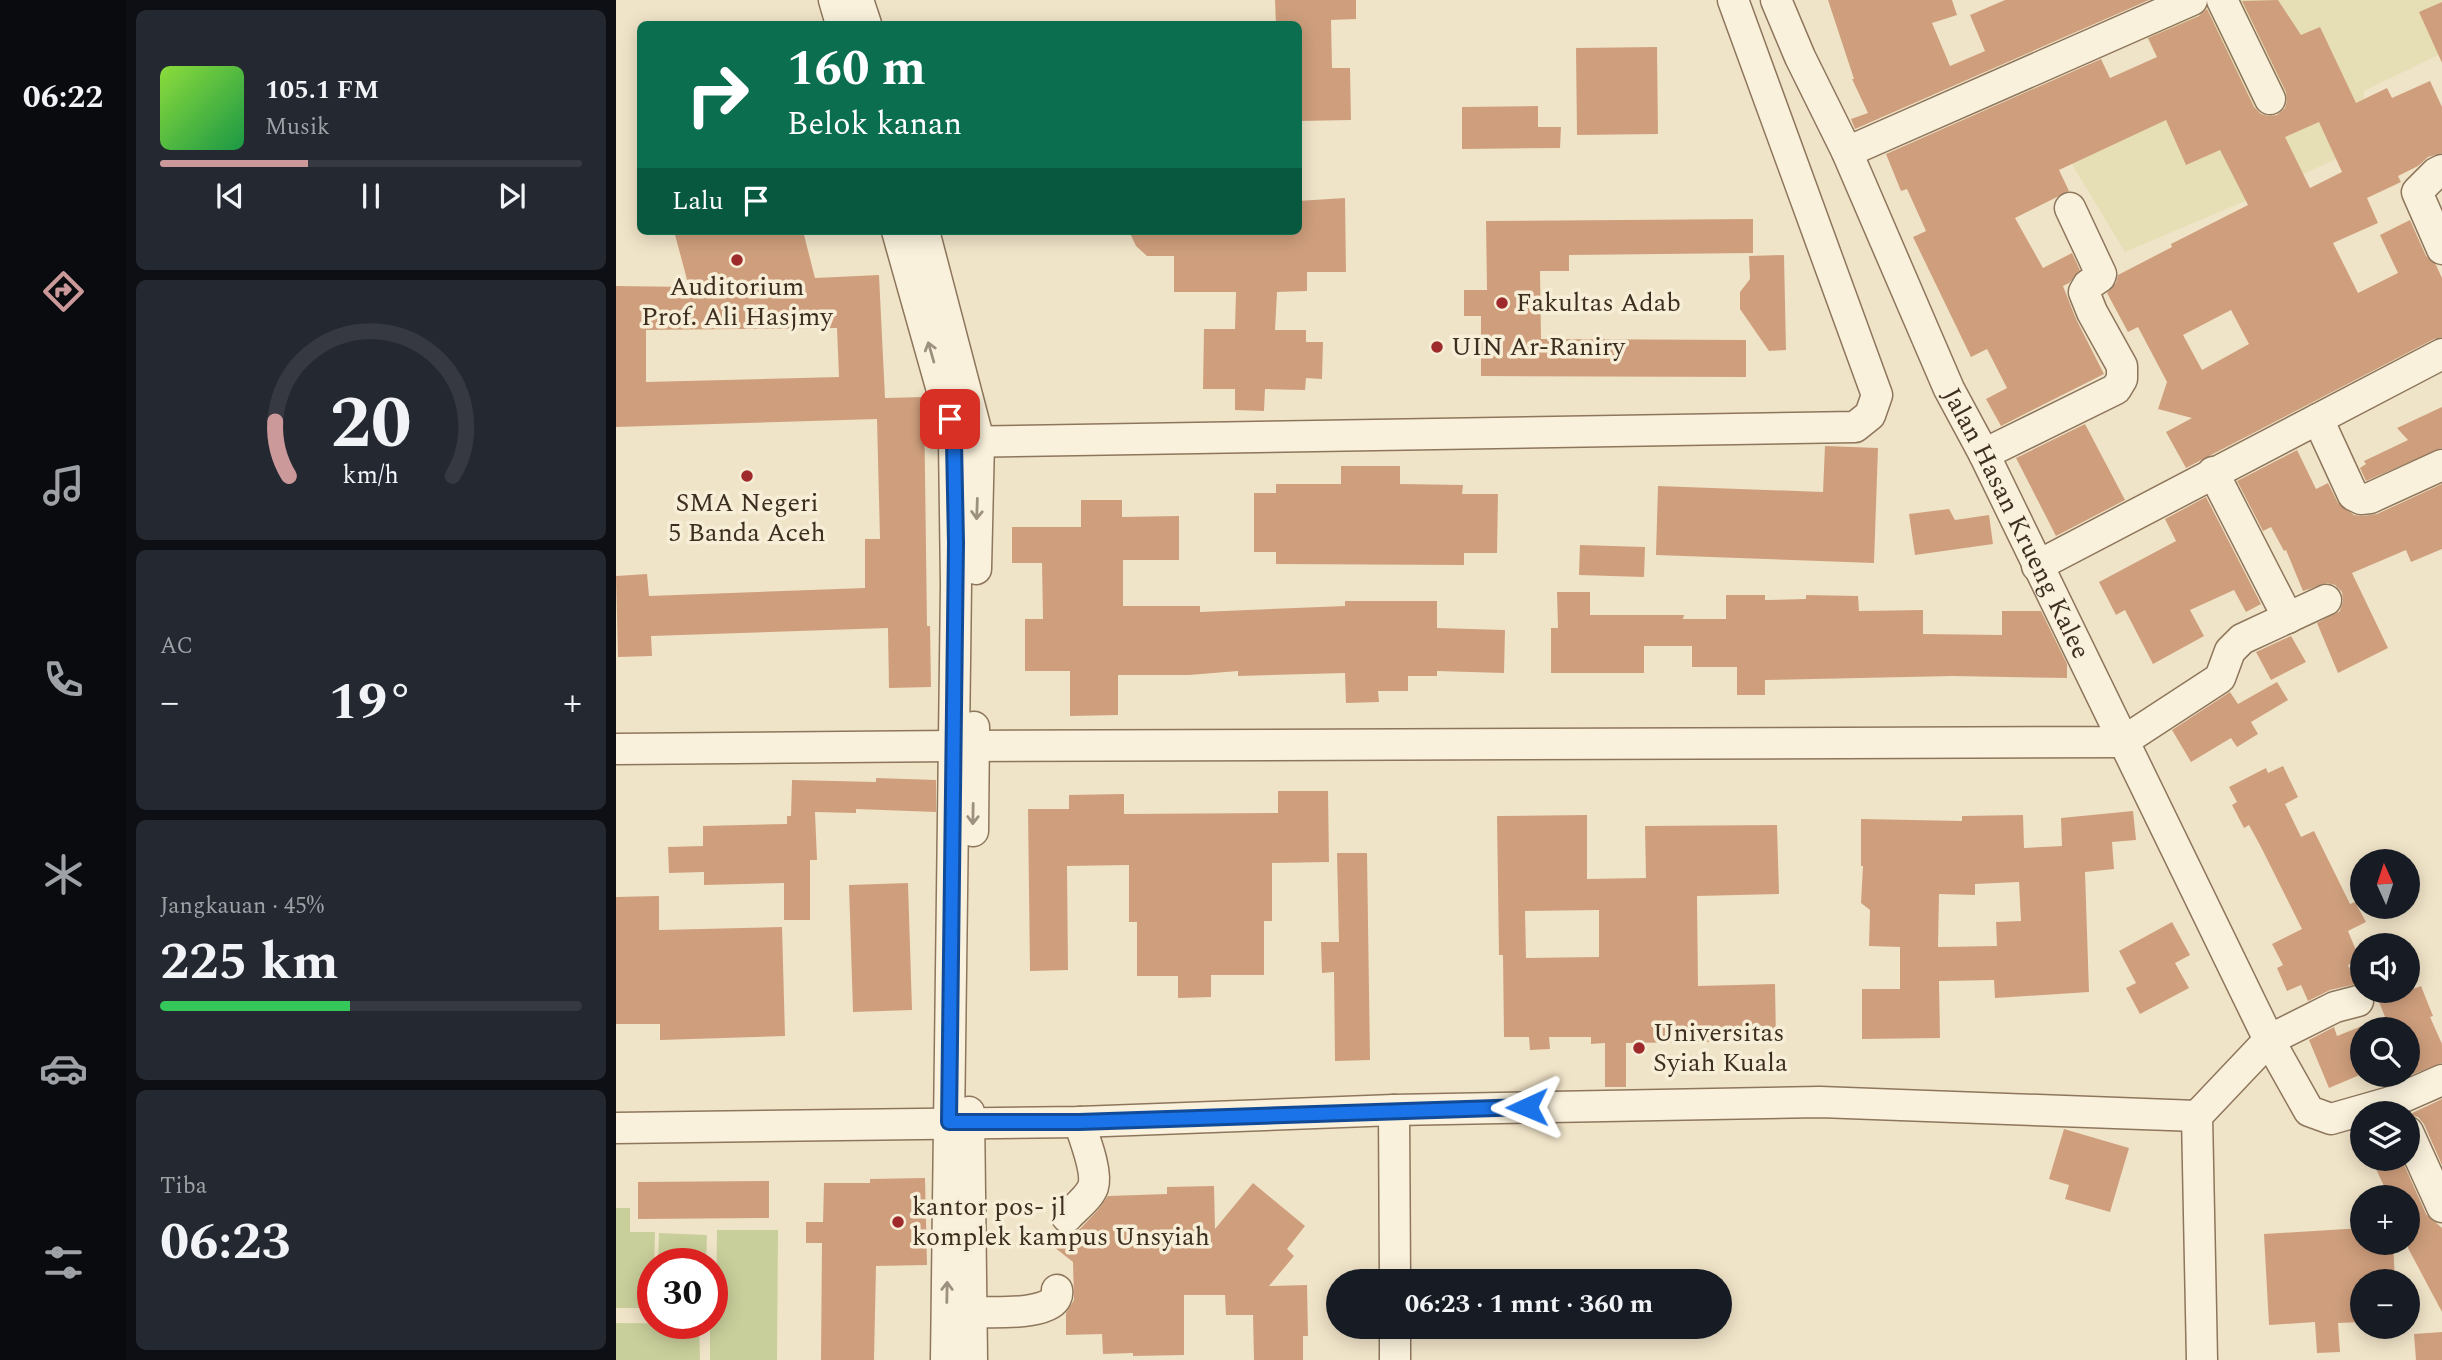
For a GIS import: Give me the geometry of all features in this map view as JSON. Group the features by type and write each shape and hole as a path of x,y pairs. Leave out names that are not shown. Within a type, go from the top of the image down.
{"street":[{"path":"834,0 840,21"},
{"path":"858,0 865,21"},
{"path":"967,442 1855,427 1870,415 1877,395 1733,0"},
{"name":"Jalan Hasan Krueng Kalee","path":"1776,0 1800,57 1847,152 1949,389 1984,454 2269,1040 2309,1111 2331,1119 2350,1115"},
{"path":"1847,152 2192,0"},
{"path":"2222,0 2270,99"},
{"path":"2442,170 2417,192 2442,249"},
{"path":"1984,454 2116,389 2122,379 2122,366 2084,292 2101,274 2070,208"},
{"path":"898,235 950,419 967,442"},
{"path":"925,235 967,442 959,1122 946,1360"},
{"path":"2037,566 2442,354"},
{"path":"2318,419 2354,495 2361,499 2370,498 2442,465"},
{"path":"2213,472 2288,618"},
{"path":"616,749 2122,742 2220,678 2230,651 2242,639 2326,600"},
{"path":"2202,1360 2197,1116 2269,1040 2335,1007 2353,1003"},
{"name":"Jalan Hasan Krueng Kalee","path":"2406,1101 2442,1080"},
{"path":"616,1128 1079,1122 1394,1110 1820,1102 2197,1116"},
{"path":"1394,1110 1395,1269"},
{"path":"959,1122 972,1312 972,1360"},
{"path":"1067,1217 1091,1191 1093,1183 1089,1153 1079,1122"},
{"path":"2420,1158 2442,1207"},
{"path":"972,1312 1039,1309 1055,1301 1057,1290"},
{"path":"1395,1339 1395,1360"}],"shaded area":[{"path":"2192,0 2442,0 2442,53 2364,91 2364,99 2384,137 2125,252 2064,151 2177,96 2141,27"}],"green space":[{"path":"616,1208 630,1208 630,1232 655,1232 655,1248 637,1248 637,1308 616,1308"},
{"path":"717,1230 778,1230 777,1360 710,1360 710,1339 728,1339 728,1248 717,1248"},
{"path":"659,1233 707,1235 707,1248 658,1248"},
{"path":"616,1323 637,1323 637,1339 699,1339 700,1360 616,1360"}],"building":[{"path":"1275,0 1356,0 1356,19 1331,20 1332,68 1350,68 1351,120 1302,121 1302,21 1276,21"},
{"path":"1828,0 1952,0 1957,15 1932,23 1950,66 1985,51 1970,15 2005,0 2149,0 1855,129 1851,119 1868,113 1852,79"},
{"path":"2278,0 2301,35 2320,27 2356,103 2387,88 2392,98 2430,81 2442,107 2442,153 2428,157 2418,166 2398,176 2401,182 2367,198 2378,223 2333,243 2358,293 2398,273 2380,235 2410,220 2426,256 2436,265 2442,278 2442,337 2186,468 2166,432 2192,418 2158,409 2167,382 2138,327 2128,332 2107,293 2116,283 2118,275 2172,247 2171,244 2248,205 2220,150 2186,165 2166,120 2059,170 2069,191 2015,218 2043,268 2072,253 2080,270 2063,286 2076,319 2104,374 2001,426 1986,399 2007,388 1987,349 1971,357 1913,237 1926,231 1907,189 1901,191 1886,154 2101,59 2110,78 2157,57 2148,38 2199,16 2207,9 2254,107 2261,114 2277,115 2285,108 2286,92 2242,1","holes":["2319,122 2342,172 2310,188 2285,137","2231,310 2249,344 2202,370 2183,335"]},
{"path":"2442,2 2442,63 2419,12"},
{"path":"1657,47 1658,134 1577,135 1576,48"},
{"path":"1538,106 1538,127 1561,127 1560,148 1462,149 1462,107"},
{"path":"1345,198 1346,272 1307,272 1307,291 1277,292 1275,330 1306,330 1306,342 1323,342 1322,379 1306,378 1305,390 1265,389 1264,411 1235,410 1235,389 1203,389 1204,329 1235,329 1236,292 1174,292 1174,256 1147,256 1136,246 1131,235 1302,235 1302,201"},
{"path":"1753,219 1753,253 1569,255 1569,271 1540,271 1541,339 1746,340 1746,377 1481,376 1481,316 1464,316 1464,290 1487,290 1486,221"},
{"path":"675,235 804,235 815,278 879,275 885,398 924,397 927,626 930,626 931,687 889,688 888,628 651,636 652,656 618,657 616,576 647,574 649,596 865,588 865,539 880,539 877,419 616,427 616,286 689,287","holes":["837,328 839,377 646,382 646,330"]},
{"path":"1784,255 1786,350 1769,351 1740,309 1740,292 1750,279 1749,256"},
{"path":"2442,407 2442,448 2366,481 2360,468 2366,464 2364,461 2408,440 2397,428"},
{"path":"2085,424 2125,500 2056,536 2016,458"},
{"path":"1825,446 1878,448 1874,563 1656,555 1658,486 1823,492"},
{"path":"2297,450 2316,489 2328,483 2338,503 2354,515 2377,514 2442,484 2442,549 2411,562 2406,550 2352,573 2388,648 2338,673 2317,623 2340,611 2342,592 2335,585 2327,583 2303,591 2286,550 2284,551 2271,527 2263,531 2237,481"},
{"path":"1341,466 1400,466 1400,484 1463,485 1462,494 1498,494 1497,553 1464,553 1464,565 1276,564 1276,552 1254,552 1254,493 1276,493 1276,484 1341,484"},
{"path":"2206,497 2261,604 2246,612 2234,590 2190,610 2204,636 2153,664 2125,610 2116,615 2099,582 2176,541 2165,519"},
{"path":"1081,500 1122,500 1122,517 1179,516 1179,560 1123,560 1123,606 1200,606 1200,612 1345,606 1345,601 1437,601 1437,628 1505,630 1504,673 1437,671 1437,676 1408,676 1408,691 1378,691 1379,702 1346,703 1345,673 1238,676 1238,671 1189,675 1118,675 1118,715 1070,716 1070,671 1025,671 1025,619 1043,619 1042,563 1012,563 1012,527 1081,527"},
{"path":"1949,509 1955,520 1989,515 1993,544 1915,555 1909,514"},
{"path":"1580,545 1645,547 1644,577 1579,575"},
{"path":"1557,592 1590,592 1590,615 1684,615 1683,619 1726,619 1726,595 1765,595 1765,600 1806,599 1806,595 1858,596 1859,611 1923,610 1923,634 2002,635 2002,611 2041,611 2067,664 2067,678 1953,676 1765,680 1765,695 1737,695 1737,667 1692,667 1692,646 1644,646 1644,673 1551,673 1551,628 1558,628"},
{"path":"2291,636 2306,662 2271,680 2256,652"},
{"path":"2277,682 2288,700 2251,722 2258,734 2237,747 2231,738 2191,762 2172,730 2230,692 2238,704"},
{"path":"2283,766 2298,797 2285,804 2301,837 2314,831 2350,904 2350,919 2364,919 2366,922 2348,931 2350,986 2330,990 2308,1001 2301,985 2287,991 2277,968 2283,965 2272,944 2302,929 2249,825 2244,828 2232,805 2237,802 2229,787 2266,768 2268,773"},
{"path":"876,778 936,780 936,812 856,809 856,813 815,812 817,860 810,860 810,920 784,920 784,883 704,885 704,872 669,873 668,847 703,846 703,826 787,824 787,816 791,816 792,780 876,782"},
{"path":"1278,791 1328,791 1329,862 1272,863 1272,921 1264,921 1264,975 1211,975 1211,997 1178,998 1178,976 1137,976 1137,922 1129,922 1129,865 1067,866 1068,970 1030,971 1028,809 1069,809 1069,795 1124,794 1124,814 1278,813"},
{"path":"2133,811 2136,840 2112,842 2114,869 2085,872 2089,992 1995,998 1994,980 1939,981 1940,1038 1862,1039 1862,989 1900,989 1900,947 1869,946 1870,910 1861,903 1861,819 1962,821 1962,816 2023,815 2024,848 2062,846 2061,818","holes":["2019,882 2021,921 1996,922 1997,946 1938,947 1939,894 1975,895 1975,884"]},
{"path":"1587,815 1587,879 1646,878 1645,826 1777,825 1779,894 1697,896 1698,986 1775,984 1776,1041 1626,1043 1626,1087 1605,1087 1605,1043 1591,1044 1591,1037 1549,1037 1550,1049 1530,1050 1529,1037 1504,1037 1503,955 1499,955 1497,816","holes":["1599,910 1599,957 1526,958 1525,911"]},
{"path":"1337,853 1367,853 1370,1060 1335,1061 1334,972 1322,973 1321,942 1339,942"},
{"path":"908,883 912,1010 853,1012 849,885"},
{"path":"659,896 659,930 782,927 785,1036 660,1040 660,1024 616,1024 616,897"},
{"path":"2172,922 2190,955 2175,963 2189,988 2140,1014 2126,988 2136,983 2119,951"},
{"path":"2420,986 2442,1044 2442,1063 2420,1072 2420,1017 2385,1017 2379,1003 2420,1003"},
{"path":"2334,1027 2337,1036 2350,1031 2350,1079 2329,1088 2309,1040"},
{"path":"2442,1099 2442,1165 2420,1119 2420,1109"},
{"path":"2064,1129 2129,1148 2110,1212 2065,1199 2069,1185 2049,1179"},
{"path":"2377,1171 2407,1171 2413,1185 2383,1185"},
{"path":"925,1178 927,1265 876,1266 874,1360 821,1360 822,1243 806,1243 806,1222 823,1222 824,1183 870,1183 870,1179"},
{"path":"769,1181 769,1218 638,1219 638,1182"},
{"path":"1253,1183 1305,1226 1287,1249 1294,1256 1269,1286 1307,1285 1308,1336 1303,1336 1303,1360 1254,1360 1253,1315 1226,1315 1225,1295 1184,1295 1184,1355 1103,1354 1102,1334 1066,1335 1066,1313 1074,1300 1073,1262 1054,1247 1064,1234 1080,1229 1108,1196 1167,1194 1167,1187 1214,1186 1215,1229"},
{"path":"2420,1201 2426,1214 2442,1228 2442,1312 2412,1255 2420,1255"},
{"path":"2350,1229 2350,1255 2394,1255 2394,1269 2350,1269 2350,1322 2338,1323 2340,1352 2317,1353 2315,1322 2269,1325 2264,1234"},
{"path":"2442,1332 2442,1360 2416,1360 2414,1339 2420,1339 2420,1334"}],"place":[{"name":"Auditorium Prof. Ali Hasjmy","path":"737,260"},
{"name":"Fakultas Adab","path":"1502,303"},
{"name":"UIN Ar-Raniry","path":"1437,347"},
{"name":"SMA Negeri 5 Banda Aceh","path":"747,476"},
{"name":"Universitas Syiah Kuala","path":"1639,1048"},
{"name":"kantor pos- jl komplek kampus Unsyiah","path":"898,1222"}],"route":[{"path":"950,419 954,442 956,543 949,1122 1079,1122 1527,1107"}]}
